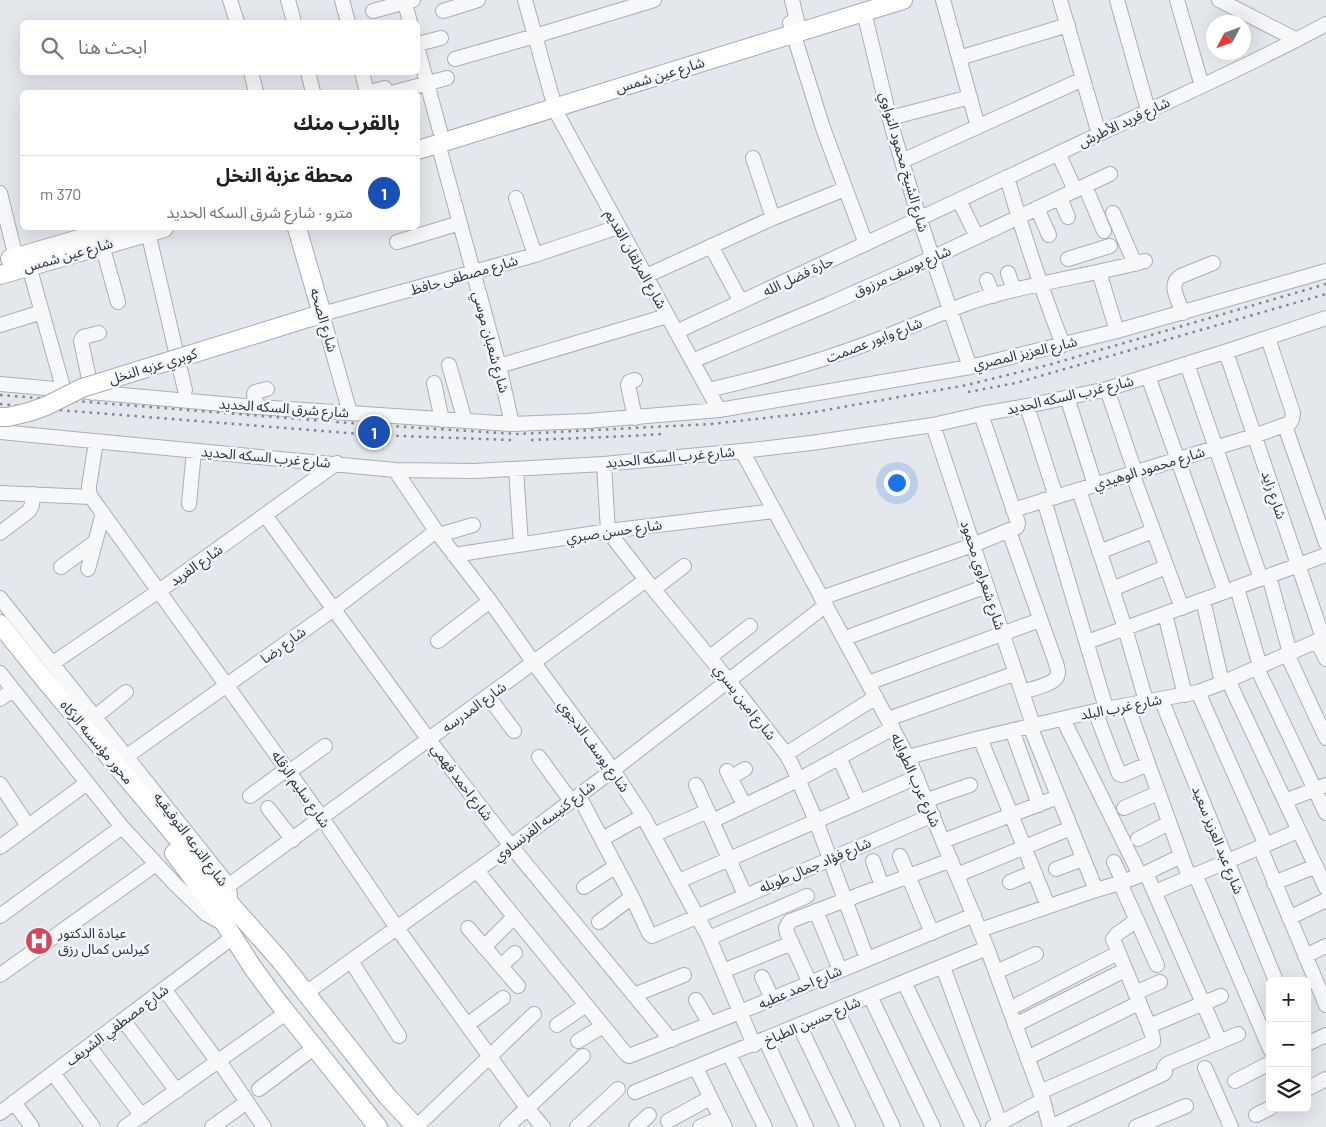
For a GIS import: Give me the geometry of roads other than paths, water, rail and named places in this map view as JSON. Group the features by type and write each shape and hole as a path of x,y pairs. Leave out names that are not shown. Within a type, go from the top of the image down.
{"main road":[{"name":"شارع عين شمس","path":"420,138 439,137 553,103 793,26 865,6 903,0"},
{"name":"شارع عين شمس","path":"420,149 439,137"},
{"name":"شارع عين شمس","path":"0,275 15,262 111,230"},
{"name":"شارع عين شمس","path":"15,262 102,245 156,230"},
{"name":"شارع الصحه","path":"297,230 315,316"},
{"name":"كوبري عزبه النخل","path":"0,417 28,412 46,406 82,388 315,316"},
{"name":"محور مؤسسه الزكاه","path":"0,624 183,844 232,906"},
{"name":"محور مؤسسه الزكاه","path":"0,642 174,852 230,931"},
{"path":"232,906 306,993 387,1096 416,1127"},
{"path":"230,931 258,976 378,1127"},
{"path":"367,1113 387,1096"}],"street":[{"path":"230,0 236,20"},
{"path":"288,0 293,20"},
{"path":"342,0 347,20"},
{"path":"443,11 478,0"},
{"name":"شارع المزلقان القديم","path":"525,0 553,103 618,227 719,410"},
{"path":"455,59 654,0"},
{"path":"792,0 793,26 823,128 866,244"},
{"path":"943,0 978,127"},
{"path":"1060,0 1099,134"},
{"path":"1177,0 1202,86"},
{"path":"1219,0 1297,40"},
{"path":"373,11 407,1 410,20"},
{"path":"1121,1 1148,110"},
{"name":"شارع الشيخ محمود النواوي","path":"865,6 890,118 902,161 932,258 970,366"},
{"name":"شارع فريد الأطرش","path":"920,218 1202,86 1326,24"},
{"path":"959,58 1068,25"},
{"path":"420,43 441,38"},
{"name":"شارع شعبان موسي","path":"420,57 460,223 499,366 512,424"},
{"path":"252,75 256,90"},
{"path":"309,75 313,90"},
{"path":"363,75 367,90"},
{"path":"390,90 447,78"},
{"path":"902,161 1083,79"},
{"path":"890,118 970,97"},
{"path":"1058,153 1104,231"},
{"path":"753,158 773,218"},
{"name":"شارع يوسف مرزوق","path":"692,362 932,258 1110,174"},
{"path":"1007,177 1018,217 1062,345"},
{"path":"646,276 773,218 846,189"},
{"path":"0,193 15,262 42,312 64,391"},
{"path":"516,198 535,255"},
{"path":"959,200 977,237"},
{"path":"1055,200 1064,218"},
{"path":"1037,208 1049,235"},
{"name":"شارع وابور عصمت","path":"708,390 749,381 818,361 884,338 950,310 993,296 1140,262 1113,213"},
{"name":"حارة فضل الله","path":"676,332 920,218"},
{"path":"398,242 460,223"},
{"name":"شارع مصطفى حافظ","path":"315,316 535,255 618,227"},
{"path":"156,230 176,350 186,390"},
{"path":"102,245 118,302"},
{"path":"711,246 727,266 741,302"},
{"path":"1068,259 1110,246"},
{"path":"1096,251 1117,331"},
{"path":"1183,313 1174,283 1181,276 1213,263"},
{"name":"شارع العزيز المصري","path":"719,410 970,366 1062,345 1183,313 1326,271"},
{"path":"1008,273 1014,290"},
{"path":"987,280 993,296"},
{"path":"0,325 42,312"},
{"name":"شارع الصحه","path":"315,316 350,413"},
{"path":"499,366 667,316"},
{"name":"شارع غرب السكه الحديد","path":"0,432 395,470 474,471 604,464 812,443 933,425 1027,406 1107,388 1148,376 1326,318"},
{"path":"92,393 81,341 87,336 99,333"},
{"path":"1268,338 1293,413 1290,423 1285,426 1326,543"},
{"path":"89,377 176,350"},
{"name":"شارع زايد","path":"1226,352 1298,565 1322,639 1326,659"},
{"path":"1187,364 1216,448 1265,577 1289,653 1326,738"},
{"path":"450,365 465,421"},
{"path":"1148,376 1178,460 1231,590 1258,667 1320,787 1326,813"},
{"path":"634,380 629,382 628,385 635,418"},
{"path":"434,383 442,420"},
{"name":"شارع شرق السكه الحديد","path":"0,384 257,407 512,424 587,422 719,410"},
{"path":"1107,388 1153,531 1182,608"},
{"path":"257,407 255,392 267,389"},
{"path":"1067,397 1095,485"},
{"path":"1027,406 1087,642 1101,710 1119,774 1122,775 1148,764"},
{"path":"981,414 1018,525 1009,531 1058,672 1056,678 1050,683 1022,692"},
{"name":"شارع شعراوي محمود","path":"933,425 1032,725 1058,797 1096,890"},
{"name":"شارع محمود الوهيدي","path":"1013,510 1285,426"},
{"path":"0,493 91,497 89,486 96,442"},
{"path":"189,504 194,450"},
{"name":"شارع عرب الطوايله","path":"742,451 908,757 988,948 1041,1096 1050,1127"},
{"name":"شارع الفريد","path":"53,663 159,591 337,464"},
{"path":"604,464 608,532"},
{"path":"516,469 520,544"},
{"name":"شارع يوسف الدجوي","path":"395,470 438,533 613,770 643,816 709,938 740,1012 760,1042 806,1127"},
{"path":"1078,490 1125,628 1146,702"},
{"path":"0,533 29,510 32,505 33,494"},
{"name":"شارع سليم الزقله","path":"91,497 322,818 397,928 528,1108 544,1127"},
{"name":"شارع حسن صبري","path":"454,555 520,544 774,511"},
{"path":"88,569 103,513"},
{"name":"شارع احمد فهمي","path":"265,516 429,740 511,846 671,1040"},
{"name":"شارع رضا","path":"128,756 438,533 472,524"},
{"name":"شارع كنيسه الفرنساوي","path":"306,993 575,799 729,680 823,601 1009,531"},
{"path":"1099,552 1153,531"},
{"name":"شارع امين يسري","path":"608,532 729,680 786,754 816,821 867,959"},
{"path":"61,567 95,542"},
{"path":"1087,642 1326,555"},
{"name":"شارع المدرسه","path":"228,886 534,663 650,585 684,566"},
{"path":"1112,589 1166,567"},
{"path":"844,638 987,586"},
{"name":"شارع الترعه التوفيقيه","path":"0,598 128,756 217,870 228,886 232,906"},
{"path":"1203,600 1225,682 1326,888"},
{"path":"438,641 490,601"},
{"path":"1165,614 1192,694 1263,846 1274,882 1325,998"},
{"path":"868,683 1040,620"},
{"path":"710,657 750,626"},
{"name":"شارع غرب البلد","path":"908,757 1032,725 1101,710 1192,694 1225,682 1322,639"},
{"path":"0,673 122,827 206,914 230,931"},
{"path":"653,835 744,806 798,780 839,757 890,724 1016,673"},
{"path":"0,699 13,690"},
{"path":"96,716 126,692"},
{"path":"488,696 514,731"},
{"path":"786,754 876,697"},
{"name":"شارع عبد العزيز سعيد","path":"1161,699 1274,977"},
{"path":"1127,705 1181,856 1192,876 1266,1041"},
{"path":"1062,719 1143,874 1155,892 1220,1042"},
{"path":"1012,730 1039,805"},
{"path":"980,738 1048,906"},
{"path":"250,796 325,746"},
{"path":"539,757 575,799 602,839 632,897 599,922"},
{"path":"839,757 859,802"},
{"path":"744,806 728,774 745,769"},
{"path":"679,881 917,777"},
{"path":"0,847 87,783"},
{"path":"0,784 28,826"},
{"path":"696,784 745,895"},
{"path":"926,800 970,785"},
{"path":"1285,801 1320,787"},
{"path":"1124,808 1158,793"},
{"path":"943,841 1058,797"},
{"path":"268,808 292,840"},
{"name":"شارع فؤاد جمال طويله","path":"632,897 652,936 933,815"},
{"path":"602,839 643,816"},
{"path":"1138,839 1169,823"},
{"path":"0,916 122,827"},
{"path":"957,875 1071,828"},
{"path":"1155,892 1298,831"},
{"path":"900,856 932,933"},
{"path":"980,930 1143,874 1181,856"},
{"path":"1056,869 1083,859"},
{"path":"810,983 786,928 790,921 951,860"},
{"path":"873,861 882,886"},
{"path":"1114,862 1157,965"},
{"path":"0,975 156,864"},
{"path":"584,887 616,866"},
{"path":"1274,882 1316,866"},
{"path":"477,871 603,1026 578,1041"},
{"path":"1010,882 1034,872"},
{"path":"709,938 805,892 840,970"},
{"path":"1289,918 1326,900"},
{"name":"شارع احمد عطيه","path":"603,1026 626,1054 631,1056 974,915"},
{"path":"484,947 514,917"},
{"path":"942,967 996,1125 1041,1096 1151,1044 1153,1038 1149,1026 1113,942 1114,937 1137,920"},
{"path":"468,928 518,986"},
{"name":"شارع مصطفي الشريف","path":"0,1113 164,989 230,931"},
{"path":"723,971 792,943"},
{"path":"1305,956 1326,946"},
{"name":"شارع حسين الطباخ","path":"635,1092 988,948"},
{"path":"501,966 515,953"},
{"path":"1009,1009 1118,953"},
{"path":"996,972 1036,954"},
{"path":"352,961 399,1036"},
{"path":"1015,1024 1125,970"},
{"path":"634,995 684,975"},
{"path":"762,977 772,998"},
{"path":"904,982 973,1127"},
{"path":"1027,1058 1137,998 1160,982"},
{"path":"164,989 264,1127"},
{"path":"870,996 933,1127"},
{"path":"1149,1026 1221,996"},
{"path":"467,1025 502,998"},
{"path":"696,1000 710,1024"},
{"path":"557,1025 586,1005"},
{"path":"837,1010 893,1127"},
{"path":"125,1127 286,1013"},
{"path":"416,1127 534,1014"},
{"path":"123,1020 177,1091"},
{"path":"799,1025 848,1127"},
{"path":"1050,1127 1163,1074 1167,1064 1238,1034"},
{"path":"1311,1042 1326,1035"},
{"path":"89,1046 142,1116"},
{"path":"259,1089 315,1047"},
{"path":"729,1054 764,1127"},
{"path":"507,1127 583,1056"},
{"path":"1234,1081 1266,1065"},
{"path":"696,1068 722,1122 700,1127"},
{"path":"1205,1068 1231,1127"},
{"path":"53,1073 92,1127"},
{"path":"1311,1087 1326,1079"},
{"path":"577,1127 618,1089"},
{"path":"668,1121 710,1098"},
{"path":"14,1102 32,1127"},
{"path":"215,1126 247,1102"},
{"path":"1136,1127 1186,1106"},
{"path":"1256,1115 1266,1110"},
{"path":"636,1127 649,1115"}],"railway":[{"path":"0,395 375,425 517,434 711,424 809,413 967,385 1052,364 1326,284"},
{"path":"968,392 1016,383 1326,294"},
{"path":"0,404 373,435 511,440"},
{"path":"531,440 661,434"}],"place":[{"name":"محطة عزبة النخل","path":"374,432"},
{"name":"عيادة الدكتور كيرلس كمال رزق","path":"39,941"}]}
